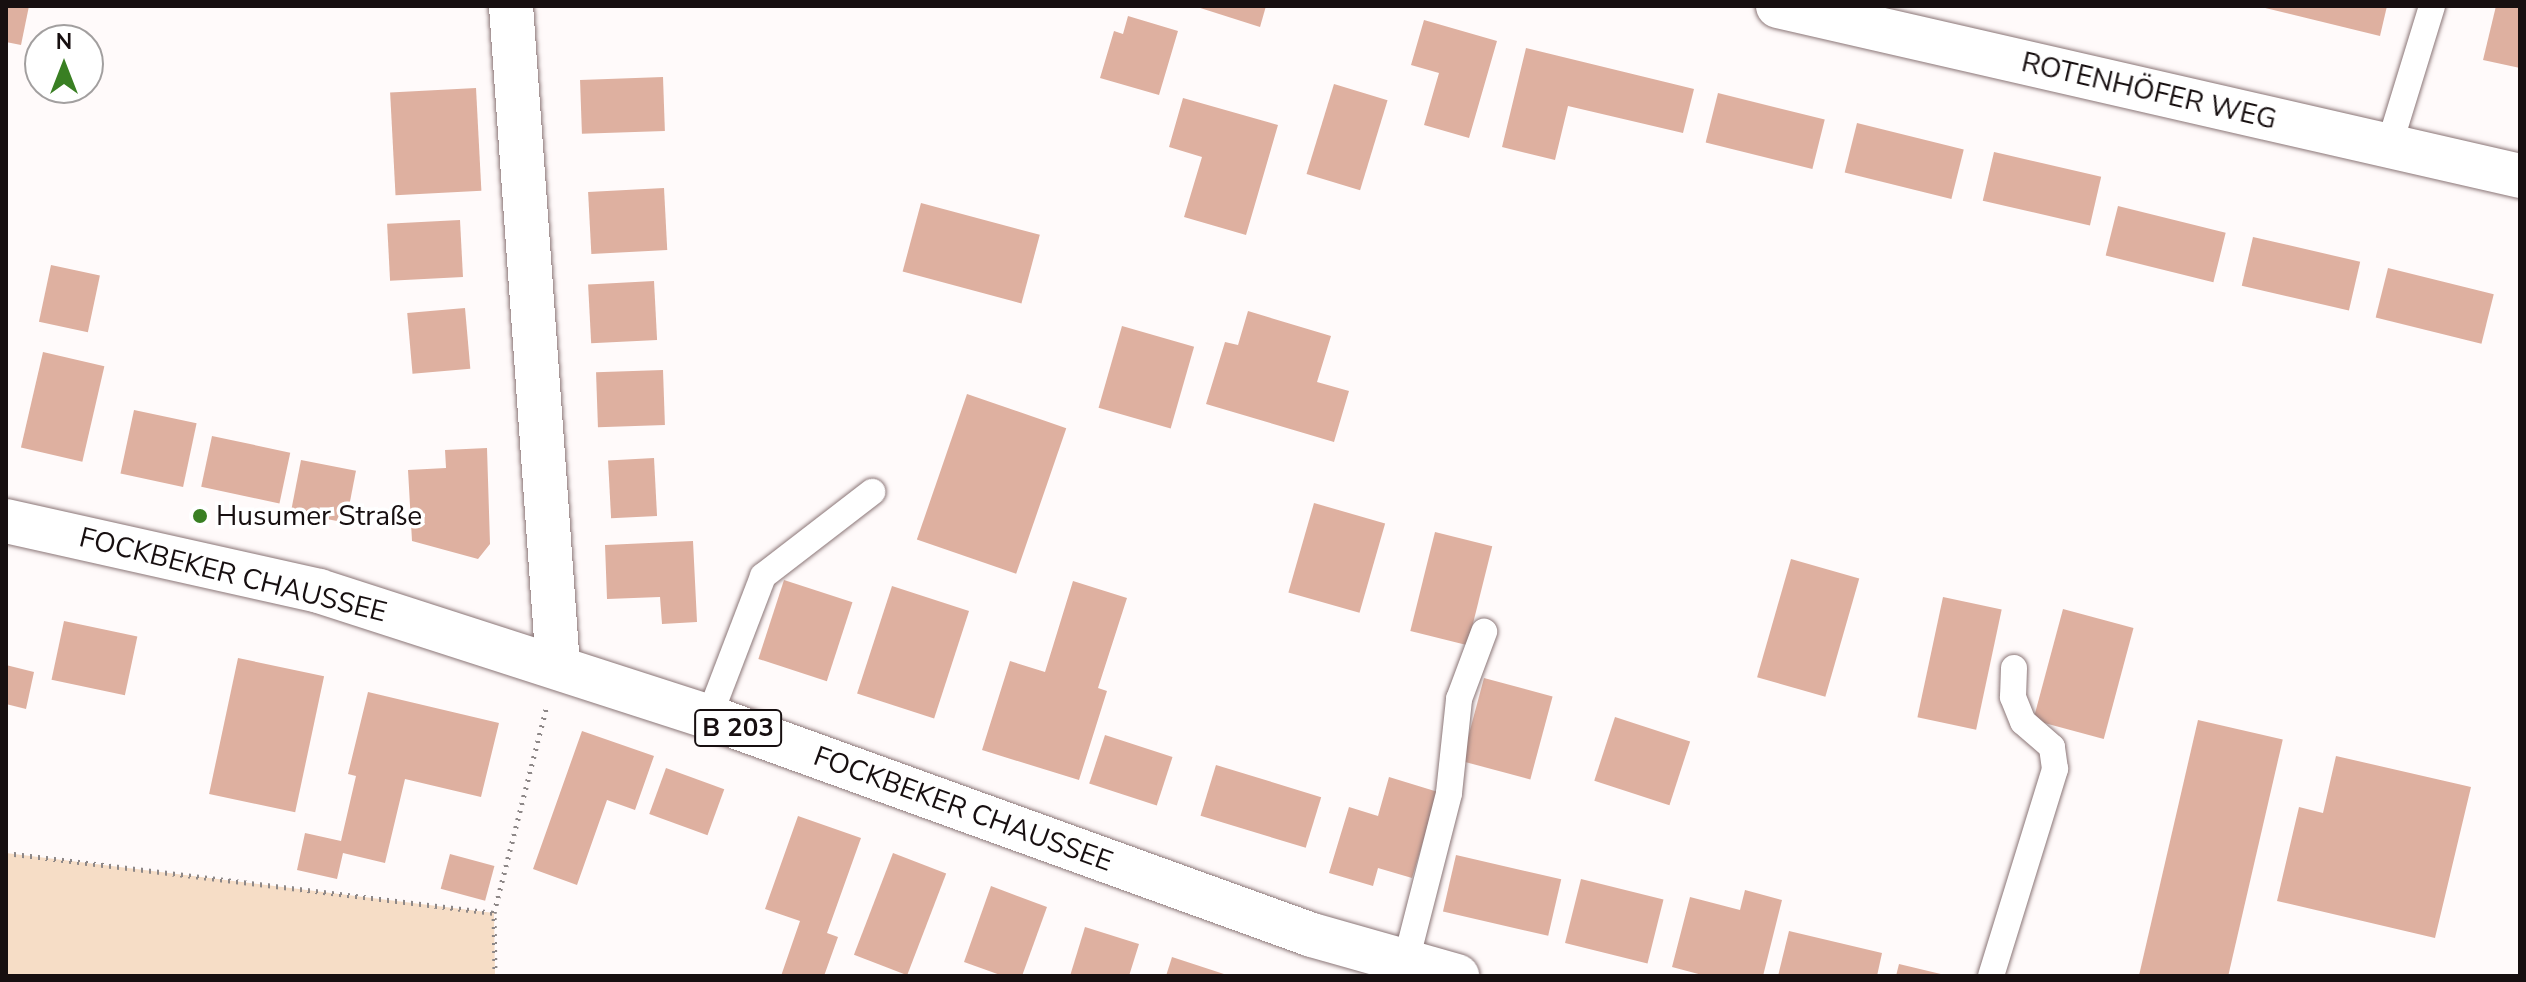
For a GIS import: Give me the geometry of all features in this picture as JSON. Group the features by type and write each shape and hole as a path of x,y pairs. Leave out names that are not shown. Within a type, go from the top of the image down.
{"main road":[{"path":"511,6 558,666"},
{"name":"ROTENHÖFER WEG","path":"1778,6 2520,176"},
{"name":"FOCKBEKER CHAUSSEE","path":"6,521 319,591 709,717 1312,935 1457,976"}],"lane":[{"path":"2389,146 2432,6"},
{"path":"709,717 763,576 872,492"},
{"path":"1406,961 1449,793 1459,699 1484,632"},
{"path":"1991,976 2055,769 2052,747 2023,722 2013,697 2014,668"}],"path":[{"path":"495,976 494,913 558,666"},
{"path":"6,853 494,913"}],"shaded area":[{"path":"6,853 494,913 495,976 6,976"}],"building":[{"path":"6,6 29,6 21,45 6,42"},
{"path":"1194,6 1266,6 1260,27"},
{"path":"2257,6 2387,6 2380,36"},
{"path":"2496,6 2520,6 2520,68 2483,60"},
{"path":"1128,16 1178,31 1159,95 1100,78 1114,31 1123,34"},
{"path":"1424,20 1497,41 1469,138 1424,125 1439,73 1411,65"},
{"path":"1526,48 1694,89 1683,133 1568,106 1555,160 1502,147"},
{"path":"663,77 665,131 582,134 580,80"},
{"path":"1334,84 1388,100 1360,190 1307,174"},
{"path":"476,88 481,191 396,195 390,93"},
{"path":"1718,93 1825,120 1812,169 1706,142"},
{"path":"1183,98 1278,125 1246,235 1184,217 1202,157 1169,147"},
{"path":"1857,123 1964,150 1951,199 1845,172"},
{"path":"1994,152 2101,177 2090,225 1983,201"},
{"path":"664,188 667,250 591,254 588,192"},
{"path":"921,203 1040,235 1021,303 903,272"},
{"path":"2118,206 2226,233 2213,282 2106,255"},
{"path":"460,220 463,277 390,281 387,224"},
{"path":"2253,237 2360,262 2349,310 2242,286"},
{"path":"51,265 100,275 88,332 39,322"},
{"path":"2388,268 2494,294 2481,344 2376,317"},
{"path":"654,281 657,340 591,343 588,284"},
{"path":"465,308 470,369 413,374 407,313"},
{"path":"1248,311 1331,336 1317,382 1349,391 1334,442 1206,404 1225,342 1238,345"},
{"path":"1122,326 1194,347 1171,428 1099,408"},
{"path":"43,352 104,366 82,462 21,447"},
{"path":"663,370 665,425 598,427 596,372"},
{"path":"967,394 1066,428 1016,574 917,540"},
{"path":"134,410 197,423 183,487 120,474"},
{"path":"212,436 290,453 279,503 201,487"},
{"path":"487,448 490,544 478,559 412,541 408,470 446,468 445,450"},
{"path":"654,458 657,516 611,518 608,460"},
{"path":"301,460 356,471 346,523 291,512"},
{"path":"1314,503 1385,523 1359,613 1288,592"},
{"path":"1435,532 1492,546 1468,645 1410,631"},
{"path":"693,541 697,622 662,624 660,597 607,599 605,545"},
{"path":"1791,559 1859,579 1825,697 1757,677"},
{"path":"784,580 852,602 827,681 758,659"},
{"path":"1073,581 1127,598 1098,688 1107,691 1079,780 982,750 1010,661 1045,672"},
{"path":"892,586 969,611 934,718 857,693"},
{"path":"1943,597 2002,609 1976,730 1917,717"},
{"path":"2063,609 2134,628 2104,739 2033,720"},
{"path":"64,621 137,637 125,695 52,680"},
{"path":"238,658 324,676 295,812 209,794"},
{"path":"6,665 34,672 26,709 6,704"},
{"path":"1484,678 1553,696 1530,779 1462,761"},
{"path":"368,692 499,723 481,797 405,779 385,863 343,853 337,879 297,870 305,833 341,841 356,776 348,774"},
{"path":"1615,717 1690,741 1669,805 1594,781"},
{"path":"2198,720 2283,740 2228,976 2139,975"},
{"path":"582,731 654,756 635,810 607,800 577,885 533,869"},
{"path":"1105,735 1173,757 1157,805 1089,784"},
{"path":"2336,756 2471,787 2435,938 2277,901 2299,807 2323,813"},
{"path":"1216,765 1321,797 1306,848 1201,816"},
{"path":"666,768 724,789 708,835 649,814"},
{"path":"1389,777 1438,792 1412,878 1378,868 1373,886 1329,873 1349,807 1378,816"},
{"path":"798,816 861,838 827,933 838,937 824,976 781,976 800,921 765,909"},
{"path":"893,853 946,873 907,975 854,955"},
{"path":"450,854 494,866 485,901 441,889"},
{"path":"1456,855 1561,879 1548,936 1443,912"},
{"path":"1581,879 1663,900 1648,964 1565,943"},
{"path":"991,886 1047,907 1022,976 1003,976 964,962"},
{"path":"1745,890 1782,900 1763,976 1706,976 1672,967 1690,897 1740,910"},
{"path":"1085,927 1139,944 1129,976 1070,976"},
{"path":"1789,931 1882,953 1877,976 1778,976"},
{"path":"1172,957 1227,975 1227,976 1166,976"},
{"path":"1899,964 1945,975 1945,976 1896,976"}],"place":[{"name":"Husumer Straße","path":"200,516"}]}
